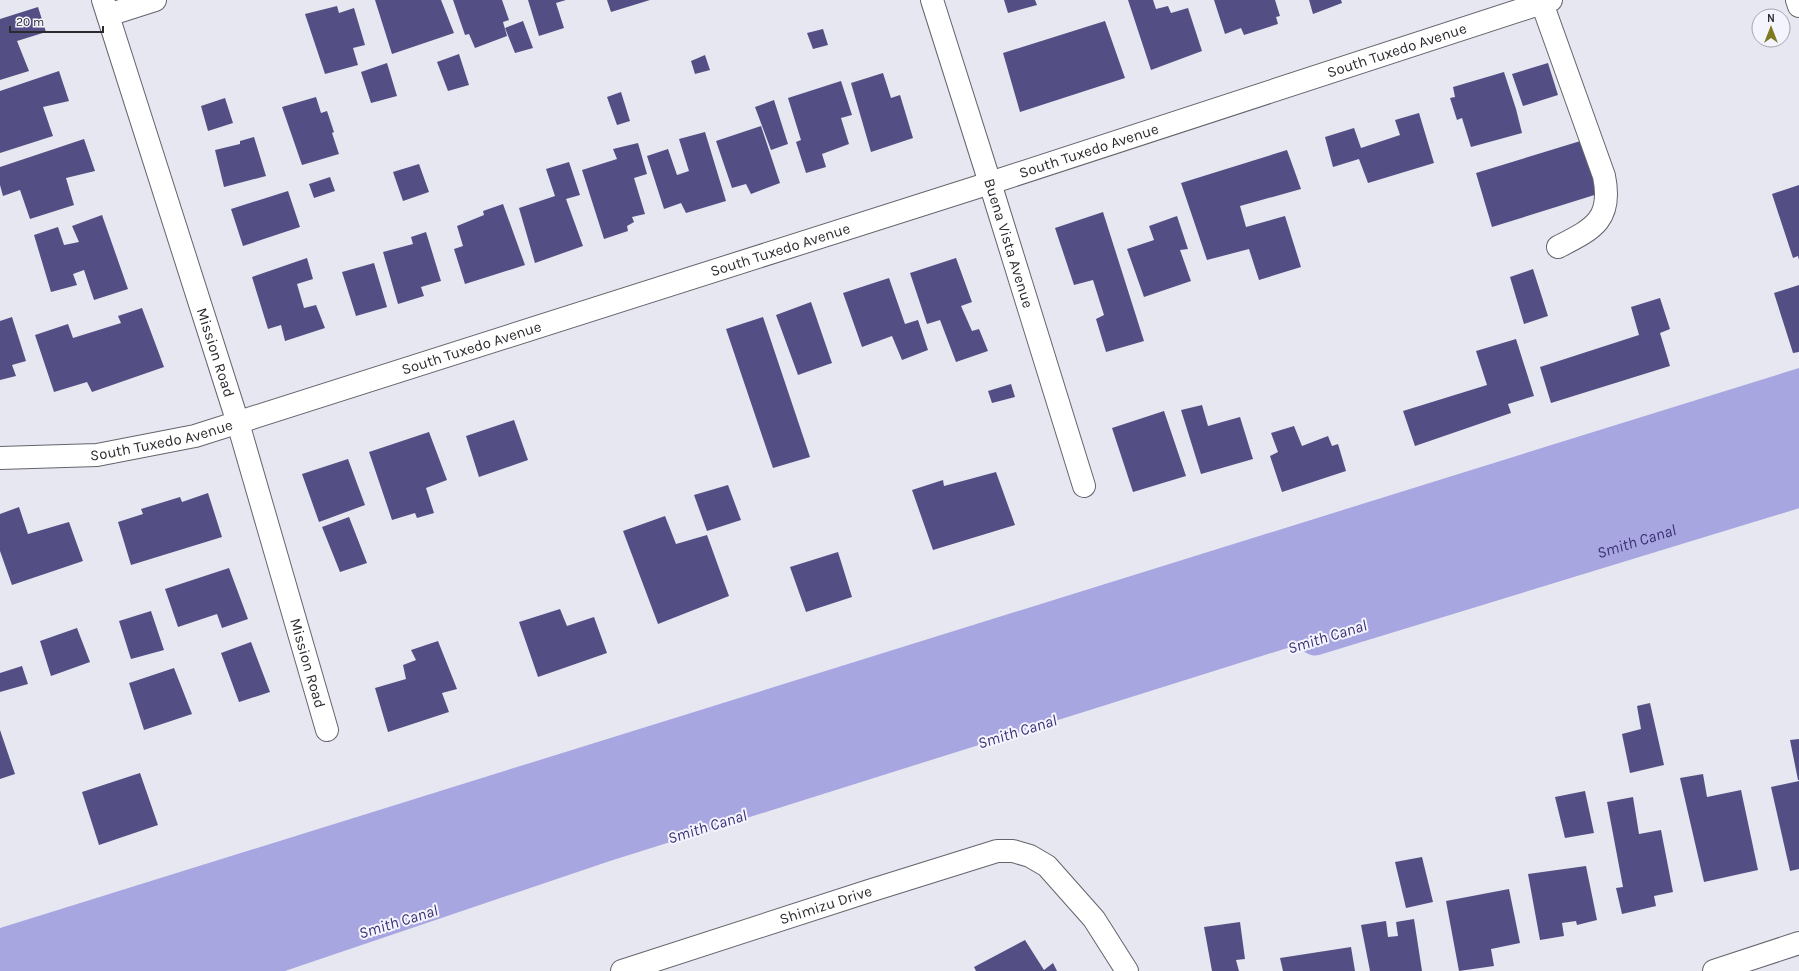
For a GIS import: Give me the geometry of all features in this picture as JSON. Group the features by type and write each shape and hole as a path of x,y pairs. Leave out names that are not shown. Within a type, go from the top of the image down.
{"street":[{"path":"105,8 155,0"},
{"name":"Buena Vista Avenue","path":"932,0 1084,486"},
{"path":"1797,0 1799,6"},
{"path":"1546,2 1604,176 1607,192 1606,207 1597,223 1586,233 1558,248"},
{"name":"South Tuxedo Avenue","path":"0,458 97,455 195,436 990,183 1546,2"},
{"name":"Mission Road","path":"105,8 238,423 327,730"},
{"name":"Shimizu Drive","path":"622,971 997,851 1014,851 1030,856 1047,866 1094,919 1127,971"},
{"path":"1714,971 1799,943"}],"water":[{"path":"1799,368 1799,487 610,861 285,971 0,971 0,928"}],"building":[{"path":"375,0 441,0 454,33 392,54"},
{"path":"453,0 502,0 509,20 503,22 507,36 475,48 469,34 465,35"},
{"path":"528,0 566,0 556,3 564,28 539,36"},
{"path":"607,0 650,0 611,12"},
{"path":"1004,0 1035,0 1037,5 1008,13"},
{"path":"1128,0 1153,0 1156,9 1168,6 1171,13 1188,8 1202,51 1151,70"},
{"path":"1214,0 1275,0 1280,16 1276,17 1278,24 1244,35 1241,28 1225,34"},
{"path":"1309,0 1341,0 1342,3 1313,14"},
{"path":"337,6 339,13 354,8 365,45 353,48 358,65 325,74 305,14"},
{"path":"38,7 46,32 17,41 29,71 0,80 0,19"},
{"path":"523,21 533,48 515,53 505,28"},
{"path":"1105,21 1125,78 1020,112 1003,53"},
{"path":"823,29 828,45 813,49 807,33"},
{"path":"459,54 469,85 448,91 437,62"},
{"path":"705,55 710,70 695,74 691,61"},
{"path":"387,63 397,96 371,103 361,72"},
{"path":"1548,63 1558,95 1523,106 1512,74"},
{"path":"59,71 69,101 43,107 53,136 0,153 0,91"},
{"path":"1504,72 1522,133 1471,147 1462,118 1457,120 1450,98 1455,97 1453,87"},
{"path":"883,73 891,98 900,95 913,138 871,152 851,83"},
{"path":"841,81 852,115 841,118 849,144 822,154 826,167 806,173 796,142 801,140 788,98"},
{"path":"621,92 630,121 617,125 607,97"},
{"path":"316,97 321,113 327,111 339,154 302,165 282,107"},
{"path":"225,98 233,123 208,131 201,106"},
{"path":"774,100 788,144 771,150 755,107"},
{"path":"1419,113 1434,163 1368,183 1359,159 1333,167 1325,137 1354,128 1361,148 1400,135 1395,120"},
{"path":"761,126 780,183 751,194 746,184 732,188 716,141"},
{"path":"705,132 726,201 686,213 681,203 664,209 647,156 668,149 677,175 689,171 679,139"},
{"path":"254,137 266,176 224,187 215,150 240,144 240,141"},
{"path":"84,139 95,171 66,178 74,205 30,219 20,190 3,196 0,185 0,167"},
{"path":"1587,139 1604,192 1492,227 1476,173"},
{"path":"638,143 647,174 634,178 645,214 632,217 634,222 627,226 628,231 604,239 582,170 617,159 613,149"},
{"path":"1287,150 1301,189 1240,206 1246,227 1285,216 1301,267 1259,280 1249,249 1207,260 1181,183"},
{"path":"569,162 580,195 566,199 583,246 535,263 519,208 555,196 546,169"},
{"path":"419,164 429,192 403,201 393,172"},
{"path":"330,177 335,191 314,198 309,184"},
{"path":"1799,185 1799,260 1798,256 1793,258 1772,194"},
{"path":"288,191 300,227 243,246 231,209"},
{"path":"503,204 525,265 465,284 454,249 463,246 457,226 484,215 483,211"},
{"path":"1103,212 1144,341 1106,352 1096,319 1104,315 1093,280 1074,285 1055,228"},
{"path":"102,215 128,289 94,300 84,270 73,274 77,285 51,292 34,235 58,227 64,245 79,242 72,226"},
{"path":"1177,216 1188,249 1180,250 1191,281 1144,297 1127,249 1154,240 1149,226"},
{"path":"426,232 441,281 421,287 424,296 398,304 383,252 413,244 411,237"},
{"path":"307,258 313,279 297,284 304,308 316,305 325,328 285,341 281,325 268,329 252,277"},
{"path":"956,258 972,302 961,306 972,331 979,329 988,351 956,362 940,320 927,324 910,273"},
{"path":"374,263 387,307 356,316 342,272"},
{"path":"1533,269 1548,316 1524,324 1510,277"},
{"path":"889,278 905,324 918,320 928,350 902,360 892,336 862,347 843,293"},
{"path":"1799,285 1799,352 1793,353 1774,293"},
{"path":"1660,298 1670,329 1660,333 1670,366 1551,403 1540,367 1639,335 1631,307"},
{"path":"811,302 832,363 798,375 776,315"},
{"path":"142,308 164,367 92,392 87,382 54,392 35,335 68,324 73,338 121,323 118,316"},
{"path":"12,317 26,361 12,365 16,376 0,380 0,321"},
{"path":"763,317 810,457 773,468 726,329"},
{"path":"1516,339 1534,396 1508,404 1511,413 1415,446 1403,411 1487,385 1476,351"},
{"path":"1011,384 1015,397 992,403 988,391"},
{"path":"1202,405 1208,426 1240,417 1253,459 1201,474 1181,410"},
{"path":"1164,411 1186,476 1133,492 1112,428"},
{"path":"514,420 528,460 479,477 466,436"},
{"path":"1294,426 1302,446 1328,436 1332,446 1338,444 1346,471 1282,492 1270,456 1278,452 1271,433"},
{"path":"429,432 447,480 426,488 434,513 417,518 415,513 392,520 369,452"},
{"path":"348,459 365,505 319,522 302,474"},
{"path":"996,472 1015,525 933,550 912,490 943,480 944,486"},
{"path":"728,485 741,520 707,531 694,495"},
{"path":"208,493 222,537 131,565 118,522 143,514 141,509 180,497 182,502"},
{"path":"19,507 28,534 69,522 83,561 12,585 0,551 0,514"},
{"path":"665,516 676,544 707,535 729,596 658,624 623,531"},
{"path":"349,517 367,563 340,572 322,527"},
{"path":"838,552 852,597 806,612 790,567"},
{"path":"229,568 248,619 222,628 217,614 178,627 165,589"},
{"path":"560,609 567,626 594,617 607,653 538,677 519,622"},
{"path":"151,611 164,650 131,659 119,621"},
{"path":"77,628 90,662 51,676 40,641"},
{"path":"438,641 457,689 442,693 449,712 388,732 375,688 406,679 403,665 416,660 411,650"},
{"path":"251,642 270,692 239,702 221,653"},
{"path":"22,666 28,684 0,692 0,673"},
{"path":"174,668 192,714 144,730 129,683"},
{"path":"1650,703 1664,765 1630,773 1622,734 1641,729 1637,706"},
{"path":"0,730 15,774 0,779"},
{"path":"1799,739 1799,780 1798,780 1790,740"},
{"path":"140,773 158,825 99,845 82,792"},
{"path":"1703,774 1707,797 1741,790 1758,870 1704,882 1680,778"},
{"path":"1799,781 1799,869 1790,871 1771,787"},
{"path":"1585,791 1594,833 1565,838 1555,797"},
{"path":"1633,797 1639,834 1661,830 1673,892 1654,896 1656,906 1622,914 1616,888 1623,887 1607,802"},
{"path":"1422,857 1433,902 1406,908 1395,862"},
{"path":"1586,866 1597,920 1577,925 1576,921 1562,923 1564,936 1540,940 1528,874"},
{"path":"1509,889 1520,943 1491,949 1494,966 1459,971 1446,901"},
{"path":"1414,919 1422,971 1370,971 1361,925 1386,921 1388,937 1398,936 1396,922"},
{"path":"1240,922 1245,959 1236,960 1239,971 1212,971 1204,927"},
{"path":"1025,940 1044,970 1053,963 1057,971 976,971 974,967"},
{"path":"1351,947 1355,971 1283,971 1280,958"}],"waterway":[{"name":"Smith Canal","path":"1315,639 1799,491"}]}
